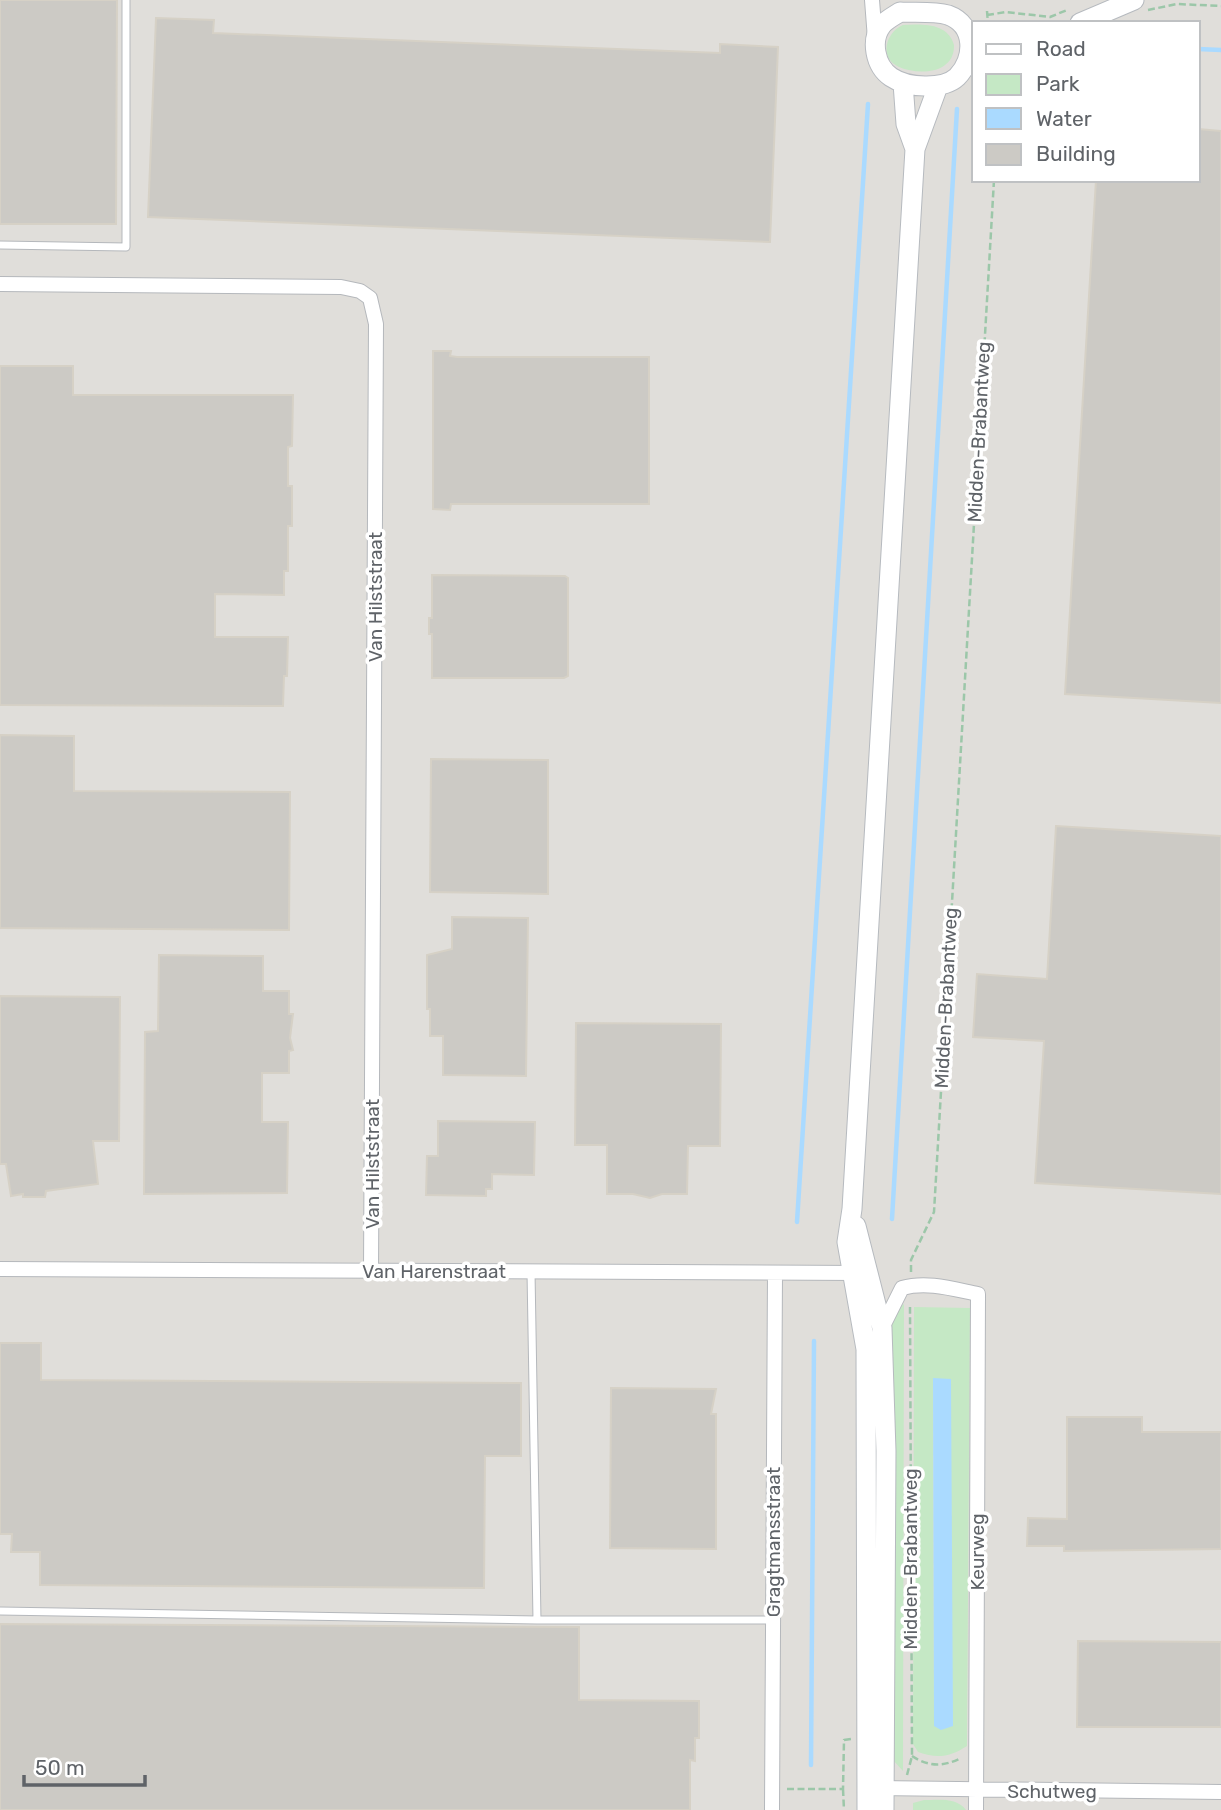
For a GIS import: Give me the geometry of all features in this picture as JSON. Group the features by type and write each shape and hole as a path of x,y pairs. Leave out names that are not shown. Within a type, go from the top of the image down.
{"street":[{"path":"872,0 875,39 879,63 889,76 902,83 938,86 952,81 972,57 971,32 947,15 900,12 883,23 875,39"},
{"path":"902,0 922,13"},
{"path":"1075,16 1138,6"},
{"name":"Midden-Brabantweg","path":"902,83 906,124 915,149"},
{"name":"Midden-Brabantweg","path":"884,1810 875,1788 866,1737 866,1349 852,1209 915,149 938,86"},
{"name":"Van Hilststraat","path":"0,284 341,287 360,291 370,298 376,324 371,1270"},
{"name":"Van Harenstraat","path":"0,1269 860,1273"},
{"name":"Midden-Brabantweg","path":"860,1273 881,1328 886,1451 875,1788 867,1810"},
{"name":"Gragtmansstraat","path":"772,1810 775,1274"},
{"path":"881,1328 902,1289 910,1286"},
{"name":"Keurweg","path":"910,1286 943,1287 978,1294 976,1810"},
{"name":"Schutweg","path":"875,1788 1221,1792"}],"lane":[{"path":"0,245 126,247 127,0"},
{"path":"531,1272 537,1620"},
{"path":"0,1611 537,1620 773,1620"}],"path":[{"path":"1138,6 1221,6"},
{"path":"988,21 987,13 1075,16"},
{"name":"Midden-Brabantweg","path":"907,1789 907,1768 912,1756 911,1260 934,1212 994,182"},
{"path":"844,1810 844,1740 866,1737"},
{"path":"912,1756 922,1762 940,1766 976,1750"},
{"path":"772,1788 843,1789"}],"shaded area":[{"path":"0,0 1221,0 1221,1810 0,1810"}],"green space":[{"path":"903,25 934,26 946,32 954,45 949,62 943,67 926,71 907,70 892,63 888,58 887,45 892,33"},
{"path":"904,1304 903,1771 893,1760 890,1315"},
{"path":"914,1307 970,1308 967,1746 949,1755 931,1756 918,1752 913,1744","holes":["933,1379 951,1379 934,1726"]},
{"path":"924,1800 952,1801 966,1810 913,1810 913,1803"}],"water":[{"path":"933,1378 951,1379 953,1726 941,1730 934,1726"}],"building":[{"path":"0,0 117,0 116,224 0,224"},
{"path":"156,18 214,20 213,33 720,53 720,44 778,47 770,242 148,217"},
{"path":"1200,129 1221,131 1221,703 1065,694 1096,182 1200,182"},
{"path":"433,351 451,351 450,356 457,357 649,357 649,504 451,504 450,510 433,509"},
{"path":"0,366 73,366 73,395 293,395 292,446 288,447 292,526 288,526 288,571 284,571 284,595 215,594 215,637 288,637 283,706 0,705"},
{"path":"432,575 568,578 568,676 432,678 432,634 429,634 429,618 432,618"},
{"path":"0,735 74,736 74,791 290,792 289,930 0,928"},
{"path":"431,759 548,760 548,894 430,892"},
{"path":"1056,826 1221,836 1221,1194 1035,1183 1044,1041 973,1037 977,974 1047,979"},
{"path":"452,917 528,918 526,1076 443,1075 443,1036 430,1036 427,955 452,949"},
{"path":"159,955 263,956 263,991 289,991 289,1014 293,1014 290,1038 293,1050 289,1051 289,1073 262,1073 262,1122 288,1122 287,1193 144,1194 145,1032 158,1031"},
{"path":"0,996 120,997 119,1141 93,1141 98,1184 46,1191 45,1197 23,1197 23,1194 11,1196 6,1164 0,1164"},
{"path":"576,1023 721,1024 720,1146 688,1146 687,1194 662,1194 650,1198 633,1194 607,1194 607,1145 575,1145"},
{"path":"438,1121 535,1122 534,1175 492,1174 492,1189 486,1189 486,1196 426,1195 427,1156 438,1156"},
{"path":"0,1343 41,1343 41,1380 521,1383 521,1456 485,1456 484,1588 40,1585 40,1552 11,1552 12,1534 0,1534"},
{"path":"611,1388 716,1389 711,1414 716,1414 716,1549 610,1548"},
{"path":"1067,1417 1142,1417 1142,1432 1221,1432 1221,1549 1064,1551 1064,1546 1027,1546 1028,1518 1067,1519"},
{"path":"0,1624 579,1627 579,1700 699,1701 699,1738 695,1738 695,1761 690,1760 690,1810 0,1810"},
{"path":"1078,1641 1221,1642 1221,1727 1077,1727"}],"waterway":[{"path":"1200,49 1221,50"},
{"path":"797,1222 868,104"},
{"path":"892,1219 957,109"},
{"path":"811,1765 814,1341"}]}
